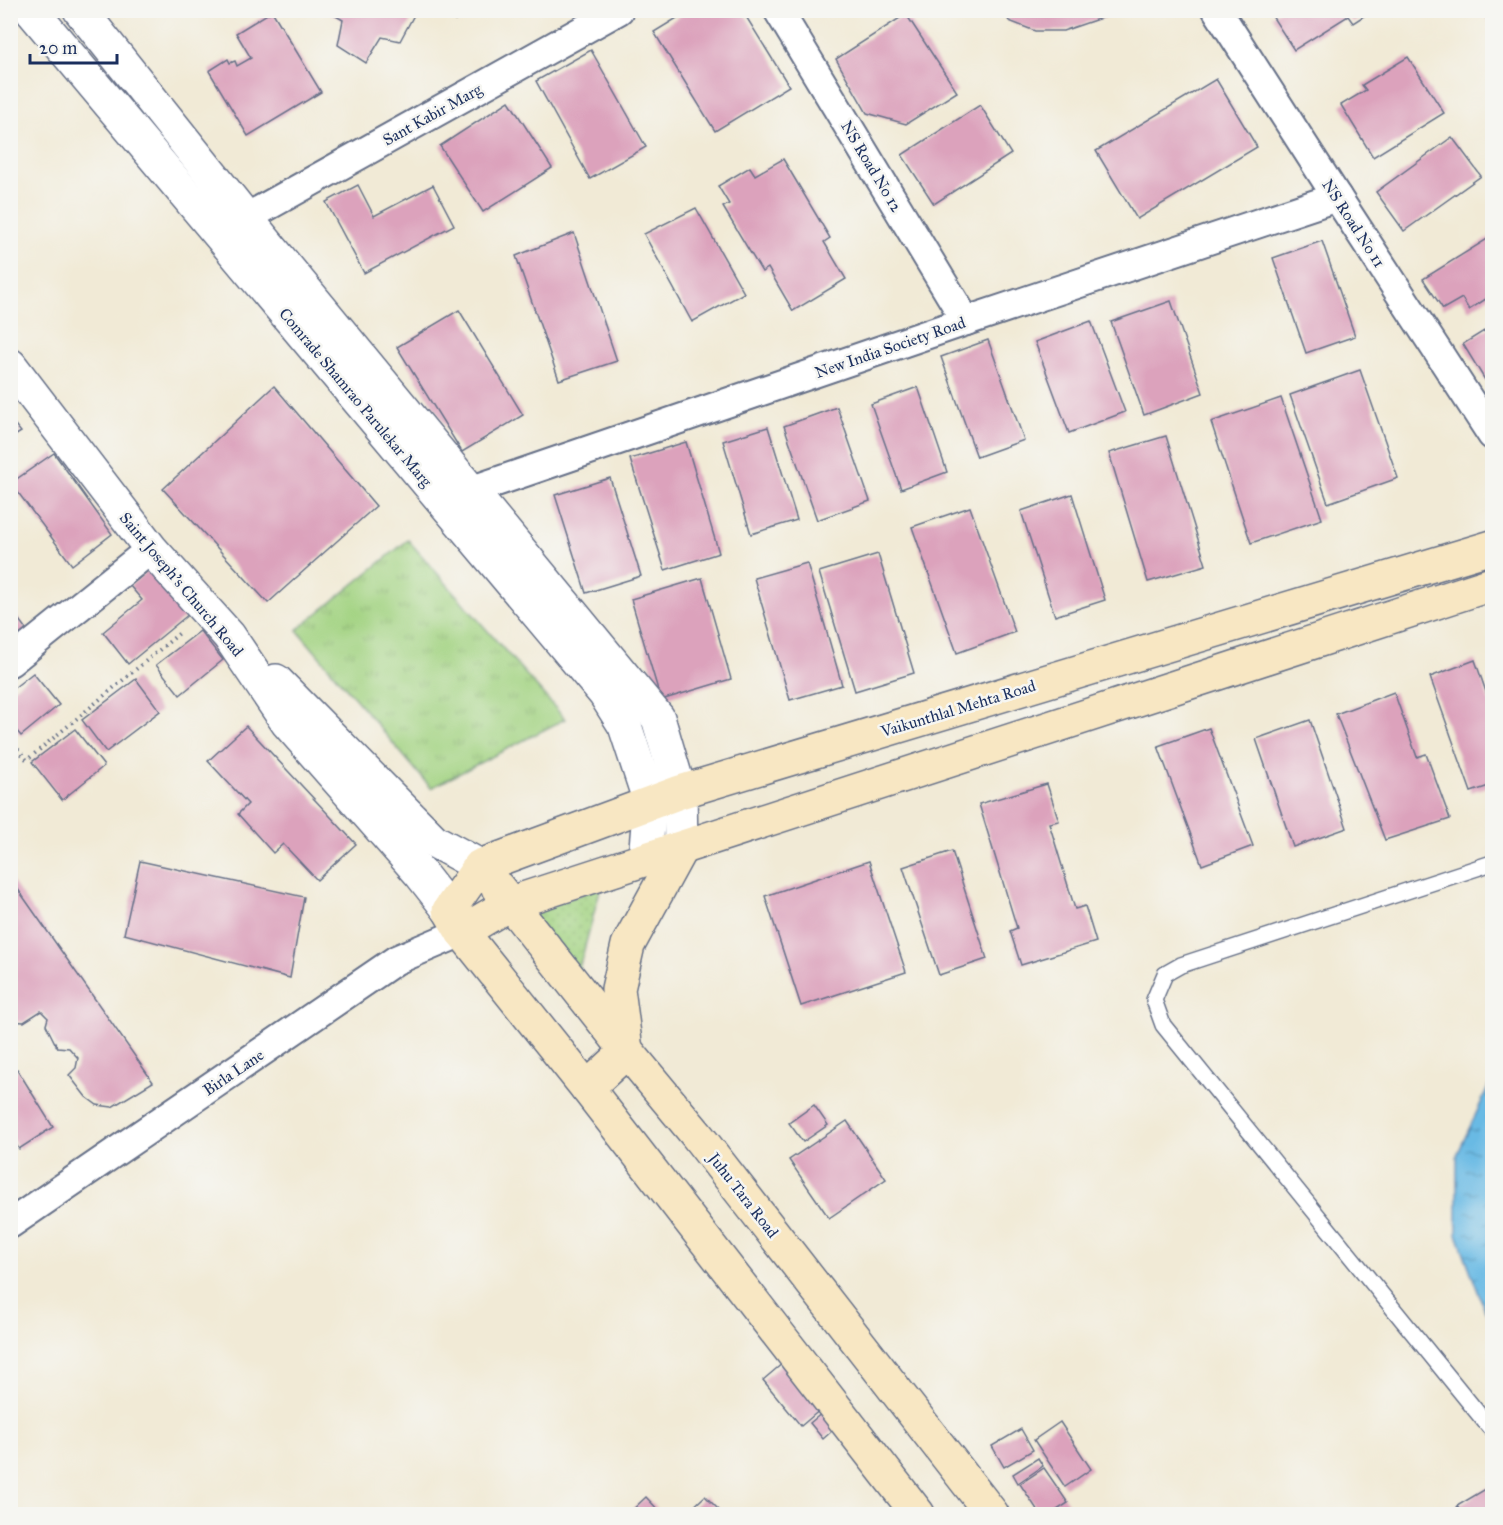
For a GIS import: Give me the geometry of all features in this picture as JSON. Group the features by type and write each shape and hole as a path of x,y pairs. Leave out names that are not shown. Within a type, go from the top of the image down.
{"main road":[{"name":"Vaikunthlal Mehta Road","path":"480,866 665,797 1492,548"},
{"path":"456,921 1492,584"},
{"path":"587,1088 627,1052 618,989 628,945 681,848"},
{"path":"456,921 480,866"},
{"name":"Juhu Tara Road","path":"480,866 627,1052 696,1134 992,1515"},
{"path":"456,921 918,1515"}],"street":[{"name":"Comrade Shamrao Parulekar Marg","path":"31,10 218,234 457,496"},
{"name":"Comrade Shamrao Parulekar Marg","path":"80,10 246,218 605,694 665,797"},
{"name":"Sant Kabir Marg","path":"246,218 618,10"},
{"name":"NS Road No 12","path":"778,10 966,321"},
{"name":"NS Road No 11","path":"1217,10 1492,435"},
{"name":"New India Society Road","path":"457,496 966,321 1337,197"},
{"path":"218,234 246,218"},
{"name":"Saint Joseph's Church Road","path":"10,365 150,549 229,636 287,722 420,873 456,921"},
{"path":"10,662 150,549"},
{"path":"229,636 307,710 434,842 480,866"},
{"path":"665,797 681,848"},
{"path":"645,859 665,797"},
{"name":"Birla Lane","path":"10,1224 456,921"}],"lane":[{"path":"1492,863 1181,965 1165,974 1154,1000 1163,1025 1490,1428 1492,1427"}],"path":[{"path":"10,740 27,760 206,611"}],"green space":[{"path":"408,540 565,719 431,788 297,630"},
{"path":"601,887 577,976 524,915"}],"water":[{"path":"1492,1079 1492,1320 1485,1311 1457,1234 1457,1155"}],"building":[{"path":"325,10 413,10 415,13 400,41 382,37 366,63 338,45 343,20"},
{"path":"449,10 471,10 455,21"},
{"path":"690,10 742,10 789,86 715,131 654,32"},
{"path":"1002,10 1128,10 1123,14 1101,18 1063,31 1035,31 1009,21"},
{"path":"1280,10 1373,10 1353,23 1348,16 1294,50 1272,16"},
{"path":"1481,10 1492,10 1492,19 1489,22"},
{"path":"272,11 321,92 248,136 209,71 228,59 230,63 235,61 237,66 251,58 236,33"},
{"path":"906,14 957,92 906,124 867,113 836,59"},
{"path":"591,50 646,147 590,179 536,81"},
{"path":"1408,57 1444,113 1373,157 1341,105 1366,90 1362,85"},
{"path":"1216,79 1257,147 1137,219 1096,151"},
{"path":"509,101 552,168 483,212 440,146"},
{"path":"980,105 1011,154 934,204 902,155"},
{"path":"1452,137 1481,176 1404,231 1376,192"},
{"path":"783,159 830,238 824,242 846,279 793,311 768,268 762,272 723,207 729,204 718,186 750,167 755,175"},
{"path":"358,185 374,216 433,185 454,225 364,273 326,202"},
{"path":"696,208 744,293 692,322 644,234"},
{"path":"574,233 617,361 559,380 516,256"},
{"path":"1492,236 1492,295 1469,310 1462,298 1443,309 1423,279"},
{"path":"1322,241 1355,336 1306,353 1273,258"},
{"path":"1171,301 1203,393 1144,415 1111,322"},
{"path":"459,310 523,415 462,452 397,347"},
{"path":"1091,321 1125,412 1069,433 1035,342"},
{"path":"1492,326 1492,376 1485,380 1463,344"},
{"path":"988,340 1024,440 977,457 941,357"},
{"path":"1360,370 1398,478 1328,503 1290,395"},
{"path":"274,386 376,506 268,603 163,489"},
{"path":"918,387 947,472 901,489 871,404"},
{"path":"1281,398 1322,519 1251,543 1211,422"},
{"path":"837,407 870,501 817,520 784,426"},
{"path":"10,419 21,432 10,439"},
{"path":"768,427 797,520 751,534 723,441"},
{"path":"1166,436 1206,565 1148,582 1109,453"},
{"path":"686,442 719,553 665,570 630,459"},
{"path":"54,453 112,534 72,565 11,483"},
{"path":"610,478 641,576 586,593 555,495"},
{"path":"1072,494 1105,600 1055,616 1021,511"},
{"path":"970,507 1015,632 957,653 912,527"},
{"path":"878,554 914,673 855,691 819,572"},
{"path":"807,563 842,685 790,700 754,578"},
{"path":"151,568 189,614 128,664 103,632 142,600 130,586"},
{"path":"702,578 731,679 661,700 631,599"},
{"path":"10,608 32,637 10,653"},
{"path":"200,631 223,660 180,695 156,665"},
{"path":"1475,660 1492,709 1492,785 1471,792 1430,677"},
{"path":"33,673 59,705 21,736 10,723 10,691"},
{"path":"136,679 160,711 106,752 82,720"},
{"path":"1394,692 1417,757 1426,754 1450,819 1385,840 1336,714"},
{"path":"1310,720 1347,828 1293,847 1256,739"},
{"path":"246,726 356,844 317,880 283,844 273,853 238,814 248,804 208,761"},
{"path":"1209,728 1253,846 1202,865 1158,746"},
{"path":"75,729 104,766 62,800 32,762"},
{"path":"1047,784 1059,821 1049,823 1075,909 1085,906 1096,942 1021,965 1010,931 1017,928 979,804"},
{"path":"952,851 987,959 939,975 903,867"},
{"path":"140,861 304,897 290,978 124,934"},
{"path":"869,861 906,972 801,1006 765,896"},
{"path":"10,878 153,1082 112,1107 97,1105 86,1097 69,1075 76,1068 78,1058 69,1048 57,1047 46,1025 48,1018 41,1011 24,1022 10,1021"},
{"path":"17,1069 53,1127 19,1149 10,1136 10,1073"},
{"path":"814,1105 828,1125 803,1142 789,1123"},
{"path":"847,1121 886,1179 829,1218 789,1160"},
{"path":"790,1357 828,1403 801,1426 763,1380"},
{"path":"829,1407 842,1422 823,1439 810,1423"},
{"path":"1060,1422 1091,1469 1065,1487 1034,1440"},
{"path":"1021,1429 1033,1450 1004,1467 992,1446"},
{"path":"1038,1458 1043,1466 1018,1483 1013,1474"},
{"path":"1044,1468 1068,1503 1051,1514 1040,1514 1020,1484"},
{"path":"1489,1487 1492,1493 1492,1514 1462,1514 1457,1506"},
{"path":"705,1496 723,1514 686,1514"},
{"path":"646,1497 662,1514 628,1514"}]}
